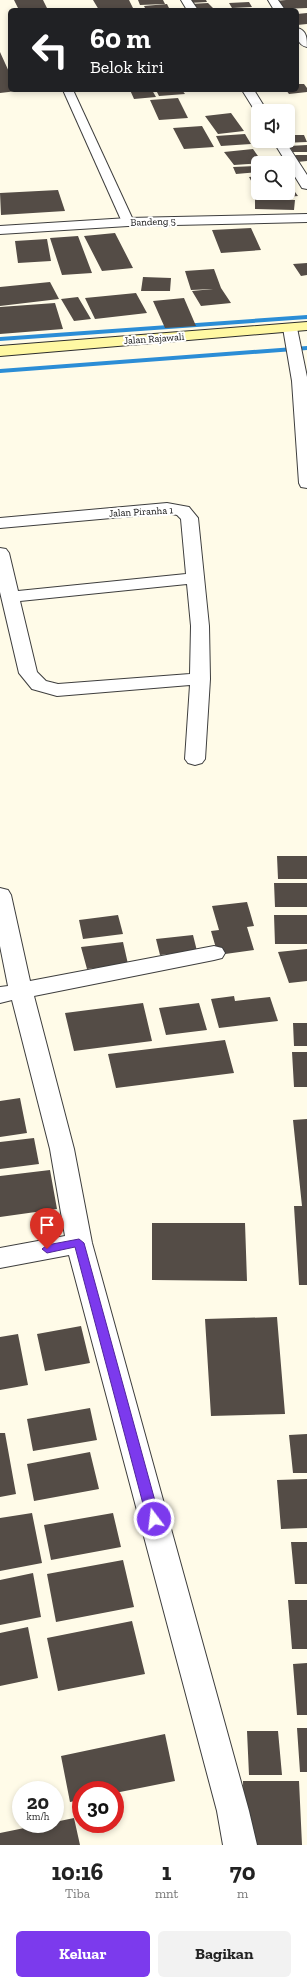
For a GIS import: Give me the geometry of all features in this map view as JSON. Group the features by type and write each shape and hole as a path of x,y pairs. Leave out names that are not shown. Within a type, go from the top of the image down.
{"main road":[{"name":"Jalan Rajawali","path":"0,351 307,326"}],"street":[{"path":"299,34 307,44"},
{"path":"249,92 257,104"},
{"path":"283,148 307,186"},
{"name":"Bandeng 5","path":"0,230 128,222 307,218"},
{"path":"290,328 300,381 307,483"},
{"name":"Jalan Piranha 1","path":"0,523 167,508 183,511 189,518 200,626 200,679 195,759"},
{"path":"0,553 28,673 39,685 57,690 200,679"},
{"path":"11,597 195,578"},
{"path":"1,905 11,993 62,1149 79,1243 240,1845"},
{"path":"11,993 214,953"},
{"path":"0,1258 79,1243"}],"lane":[{"path":"69,92 128,222"}],"building":[{"path":"14,0 43,0 47,8 18,8"},
{"path":"93,0 129,0 133,8 98,8"},
{"path":"138,0 163,0 165,4 140,5"},
{"path":"187,0 206,0 207,2 189,3"},
{"path":"307,0 307,8 281,8 275,1"},
{"path":"249,2 252,7 232,8 229,3"},
{"path":"208,3 213,8 192,8 190,4"},
{"path":"167,4 169,8 145,8 144,6"},
{"path":"307,13 307,24 299,25 299,14"},
{"path":"0,52 8,70 8,92 0,93"},
{"path":"299,84 304,84 307,88 307,92 289,94 288,92 299,92"},
{"path":"131,92 153,92 156,97 134,99"},
{"path":"157,92 184,92 185,94 159,96"},
{"path":"178,98 188,118 159,120 150,100"},
{"path":"231,113 244,131 218,134 205,116"},
{"path":"202,126 214,147 184,149 173,128"},
{"path":"245,134 251,144 221,146 216,136"},
{"path":"295,135 304,135 307,142 295,142"},
{"path":"307,145 307,152 293,152 290,148 295,148 295,146"},
{"path":"253,149 258,156 251,156 251,164 234,165 224,152"},
{"path":"295,155 307,155 307,161 297,162"},
{"path":"251,166 251,173 236,174 233,167"},
{"path":"58,190 65,211 1,215 0,193"},
{"path":"255,200 295,200 294,210 255,209"},
{"path":"251,228 261,250 221,253 212,230"},
{"path":"115,233 133,268 102,271 84,236"},
{"path":"78,236 92,273 62,275 50,238"},
{"path":"47,239 51,261 18,263 15,241"},
{"path":"307,263 307,275 301,276 293,264"},
{"path":"214,269 221,288 231,303 201,306 192,291 213,289 191,290 185,271"},
{"path":"143,277 171,278 170,291 141,291"},
{"path":"50,282 59,299 0,306 0,287"},
{"path":"136,293 147,313 95,319 85,298"},
{"path":"78,297 91,319 74,321 61,299"},
{"path":"184,298 196,326 165,328 153,301"},
{"path":"55,303 63,329 0,334 0,307"},
{"path":"277,856 307,856 307,879 278,879"},
{"path":"274,883 307,883 307,907 275,907"},
{"path":"247,902 254,926 247,927 254,950 218,955 211,931 219,930 212,906"},
{"path":"118,915 123,934 83,939 79,920"},
{"path":"274,915 307,915 307,944 275,944"},
{"path":"193,935 197,951 160,955 156,939"},
{"path":"123,942 128,964 87,969 81,947"},
{"path":"307,949 307,981 289,983 278,952"},
{"path":"234,996 235,1001 270,997 278,1021 219,1028 211,999"},
{"path":"143,1003 152,1041 74,1051 65,1013"},
{"path":"199,1003 207,1030 166,1035 159,1008"},
{"path":"293,1023 307,1023 307,1046 294,1046"},
{"path":"225,1040 234,1073 116,1088 108,1054"},
{"path":"292,1052 307,1052 307,1087 294,1087"},
{"path":"20,1098 27,1133 0,1137 0,1101"},
{"path":"307,1119 307,1285 299,1285 294,1206 302,1206 293,1120"},
{"path":"34,1138 39,1164 0,1169 0,1142"},
{"path":"50,1170 57,1209 0,1217 0,1176"},
{"path":"152,1223 245,1223 247,1281 152,1280"},
{"path":"277,1317 285,1414 211,1416 205,1319"},
{"path":"81,1326 90,1363 45,1371 37,1334"},
{"path":"18,1334 28,1385 0,1390 0,1337"},
{"path":"90,1408 97,1440 33,1451 27,1419"},
{"path":"0,1433 5,1433 16,1494 0,1497"},
{"path":"307,1434 307,1473 293,1473 289,1435"},
{"path":"90,1452 99,1489 34,1501 27,1464"},
{"path":"307,1479 307,1528 281,1529 277,1480"},
{"path":"32,1513 42,1563 0,1571 0,1518"},
{"path":"113,1513 121,1547 51,1560 44,1525"},
{"path":"291,1542 307,1542 307,1584 295,1584"},
{"path":"123,1560 134,1607 56,1622 47,1574"},
{"path":"33,1573 41,1617 0,1625 0,1580"},
{"path":"288,1600 307,1600 307,1649 292,1649"},
{"path":"132,1621 145,1674 58,1691 47,1638"},
{"path":"28,1627 38,1678 0,1686 0,1633"},
{"path":"307,1663 307,1715 297,1715 293,1664"},
{"path":"297,1728 307,1728 307,1772 300,1772"},
{"path":"247,1731 278,1731 282,1775 249,1775"},
{"path":"165,1734 175,1781 124,1791 124,1781 72,1781 72,1802 70,1802 61,1756"},
{"path":"243,1781 299,1781 302,1845 244,1845"},
{"path":"72,1818 72,1833 77,1833 80,1845 0,1845 0,1833 12,1831 12,1833 64,1833 64,1820"}],"waterway":[{"path":"0,339 307,317"},
{"path":"0,371 307,348"}],"route":[{"path":"47,1249 79,1243 154,1519"}]}
